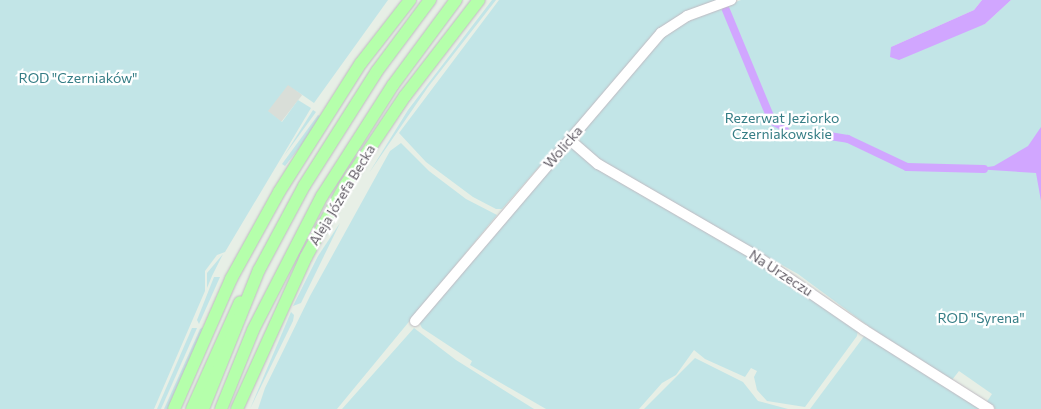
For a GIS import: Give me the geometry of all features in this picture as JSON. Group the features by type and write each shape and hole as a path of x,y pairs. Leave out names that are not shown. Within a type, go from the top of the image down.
{"main road":[{"path":"174,409 231,279 279,192 361,64 410,0"},
{"path":"192,409 229,321 330,143 377,71 430,0"},
{"name":"Aleja Józefa Becka","path":"221,409 253,330 322,196 393,85 456,0"},
{"name":"Aleja Józefa Becka","path":"237,409 306,256 346,184 405,96 479,0"},
{"path":"203,409 259,270"}],"street":[{"name":"Wolicka","path":"415,321 661,32 687,16 731,0"},
{"name":"Na Urzeczu","path":"570,140 598,164 756,255 864,330 989,409"}],"shaded area":[{"path":"982,0 1011,0 985,24 899,60 890,57 891,47 974,10"},
{"path":"288,84 302,95 281,122 267,111"},
{"path":"1041,127 1041,201 1036,173 975,169 994,166 1028,146"}],"green space":[{"name":"ROD \"Czerniaków\"","path":"0,0 388,0 314,103 288,85 268,111 282,122 298,100 311,108 225,252 217,255 205,271 205,291 154,409 0,409"},
{"path":"492,0 496,0 428,87 369,173 408,110"},
{"path":"499,0 718,0 655,34 502,209 496,209 473,197 426,162 399,133"},
{"name":"Rezerwat Jeziorko Czerniakowskie","path":"741,0 982,0 974,10 891,47 985,24 1011,0 1041,0 1041,409 995,409 986,403 992,394 959,371 952,380 871,328 798,274 610,168 580,142 580,134 670,27"},
{"path":"313,110 316,112 284,156"},
{"path":"318,115 320,116 307,138 285,166 282,164"},
{"path":"401,143 429,171 466,199 497,215 337,409 258,409 265,388 310,296 390,151"},
{"path":"570,143 765,267 768,273 793,289 795,287 858,330 857,336 805,407 767,401 757,390 754,377 757,371 751,368 745,377 705,359 694,350 676,375 662,383 639,409 546,409 470,365 472,361 422,328 419,322"},
{"path":"340,223 301,303 293,306 318,256"},
{"path":"223,254 212,276 207,288 207,273"},
{"path":"214,277 220,277 199,324 197,320"},
{"path":"291,312 294,315 293,321 250,409"},
{"path":"204,327 170,409 164,409 200,329"},
{"path":"192,328 197,328 161,409 157,409"},
{"path":"414,328 456,360 534,409 342,409"},
{"path":"865,335 981,409 810,409"},
{"path":"695,358 743,382 758,401 788,409 644,409"}],"waterway":[{"path":"726,10 772,121 782,126 789,136 817,134 848,139 907,167 984,169"}],"park label":[{"name":"ROD \"Syrena\"","path":"981,318"}]}
